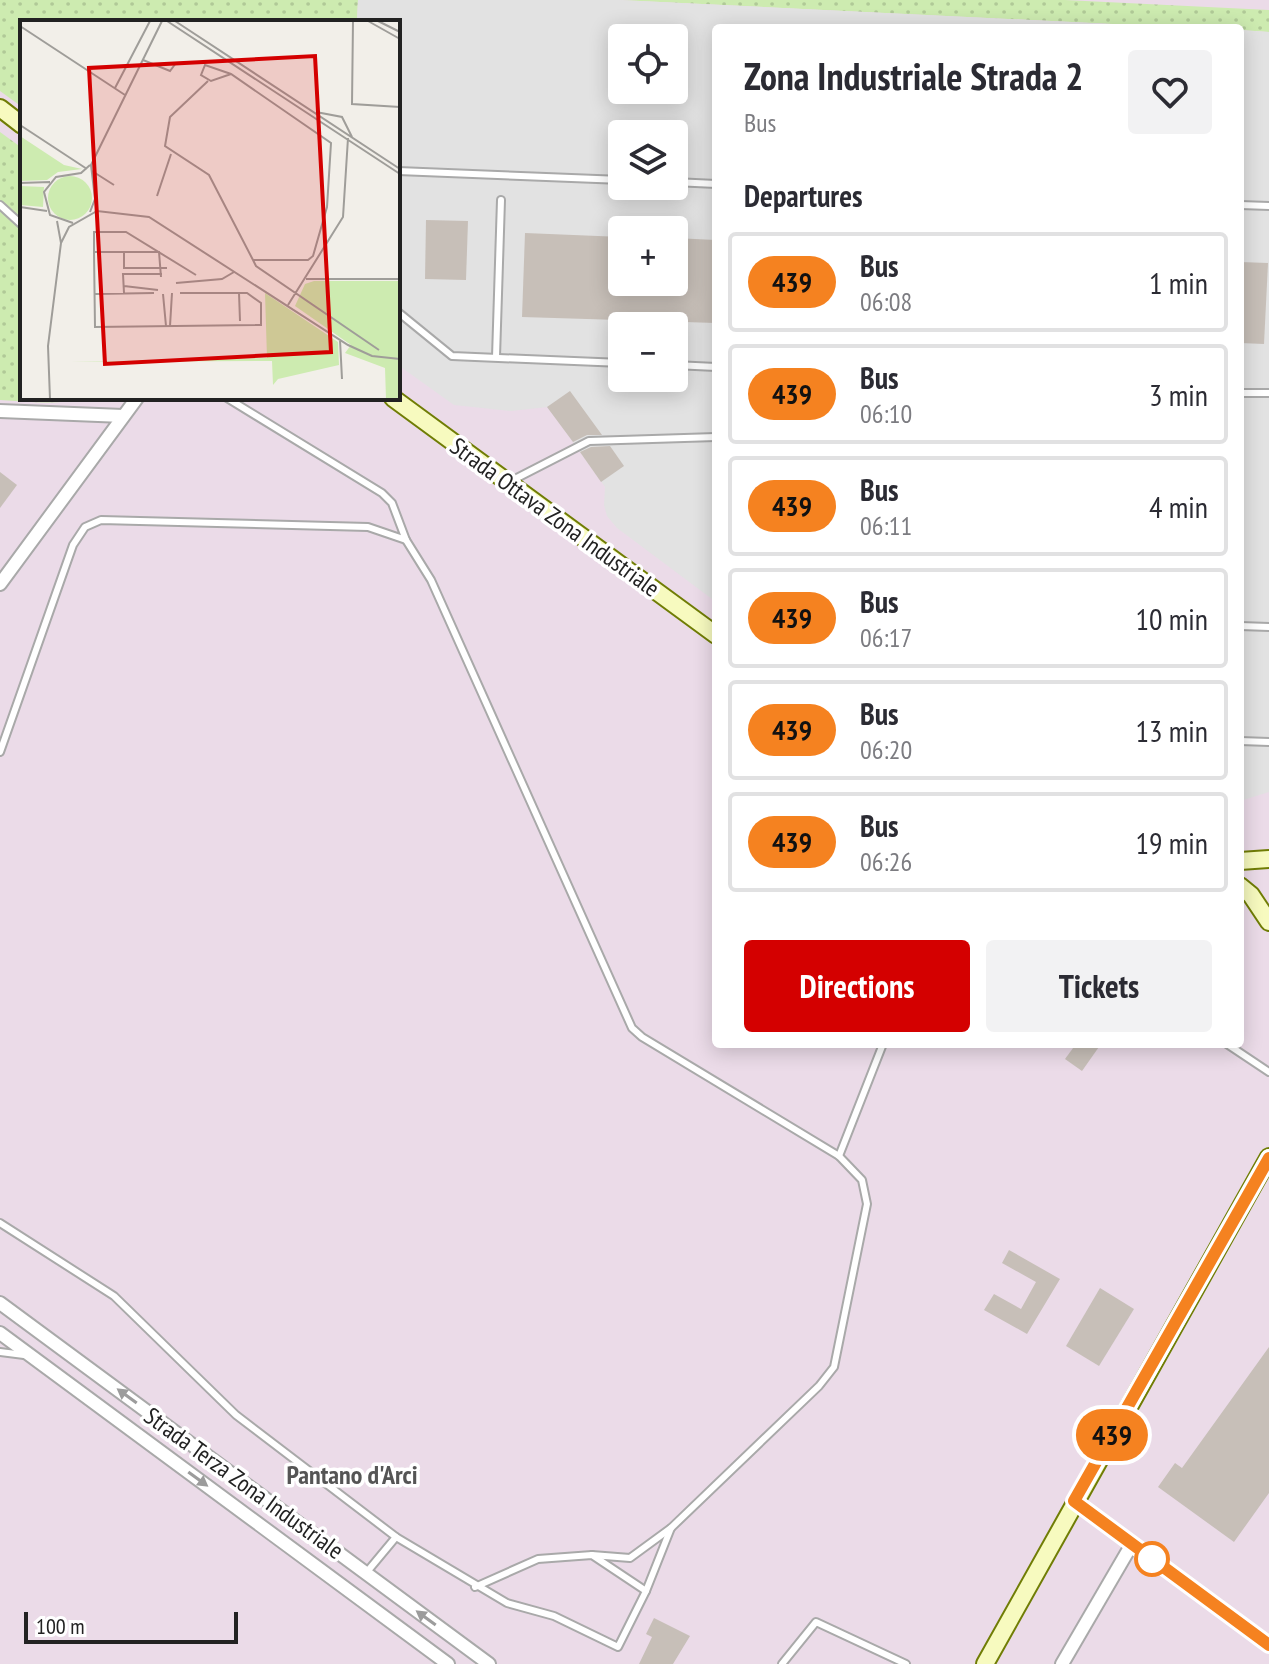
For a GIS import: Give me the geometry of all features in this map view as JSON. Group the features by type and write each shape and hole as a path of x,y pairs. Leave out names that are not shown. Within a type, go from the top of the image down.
{"main road":[{"path":"0,108 20,123"},
{"name":"Strada Ottava Zona Industriale","path":"396,400 712,632"},
{"path":"1244,861 1269,859"},
{"path":"1244,889 1269,922"},
{"path":"985,1664 1269,1157"}],"street":[{"path":"0,584 135,400"},
{"path":"0,411 123,416"},
{"name":"Strada Terza Zona Industriale","path":"0,1303 489,1664"},
{"name":"Strada Terza Zona Industriale","path":"0,1333 448,1664"},
{"path":"1074,1501 1269,1645"},
{"path":"1062,1664 1132,1544"},
{"path":"373,1609 388,1590"}],"lane":[{"path":"400,171 608,179"},
{"path":"688,183 712,184"},
{"path":"496,357 501,200"},
{"path":"0,205 20,223"},
{"path":"1244,205 1269,206"},
{"path":"400,314 452,356 608,362"},
{"path":"688,366 712,367"},
{"path":"1244,393 1269,393"},
{"path":"230,400 382,493 392,503 406,540 431,580 632,1028 839,1156 862,1180 867,1204 834,1367 819,1386 671,1528 630,1558 592,1555 538,1559 475,1587"},
{"path":"508,483 589,441 712,437"},
{"path":"0,752 73,545 85,527 101,520 368,527 406,540"},
{"path":"1244,626 1269,627"},
{"path":"1244,741 1269,742"},
{"path":"839,1156 881,1048"},
{"path":"1233,1048 1269,1072"},
{"path":"0,1223 114,1296 236,1415 396,1537 475,1587 507,1603 554,1616 618,1647 646,1591 671,1528"},
{"path":"0,1352 30,1355"},
{"path":"366,1573 396,1537"},
{"path":"592,1555 646,1591"},
{"path":"782,1664 816,1622 906,1664"}],"shaded area":[{"path":"0,0 1269,0 1269,1664 0,1664"},
{"path":"358,0 619,0 1111,24 712,24 712,599 617,528 607,516 605,487 548,407 511,411 454,405 400,366 400,20 357,20"},
{"path":"1244,30 1269,32 1269,792 1244,800"}],"green space":[{"path":"0,0 358,0 357,20 20,20 20,106 0,91"},
{"path":"619,0 1065,0 1269,10 1269,32 1244,30 1244,24 1111,24"},
{"path":"0,132 20,147 20,400 77,400 33,402 0,400"}],"building":[{"path":"426,220 468,221 466,280 425,279"},
{"path":"525,233 608,236 608,296 688,296 688,239 712,240 712,323 688,322 688,312 608,312 608,320 522,317"},
{"path":"1244,262 1268,263 1264,344 1244,343"},
{"path":"570,391 602,435 587,435 573,442 547,407"},
{"path":"610,446 624,466 601,482 580,452 591,447"},
{"path":"0,472 17,485 0,508"},
{"path":"1073,1048 1098,1048 1082,1071 1065,1059"},
{"path":"1009,1250 1060,1279 1027,1334 984,1310 994,1294 1021,1309 1036,1282 1002,1263"},
{"path":"1100,1288 1134,1309 1099,1366 1066,1346"},
{"path":"1269,1347 1269,1493 1234,1542 1158,1487 1175,1463 1182,1468"},
{"path":"654,1618 690,1636 673,1664 639,1664 652,1637 646,1634"}],"bus line":[{"name":"439","path":"1269,1158 1074,1501 1269,1645"}],"district":[{"name":"Pantano d'Arci","path":"352,1474"}]}
